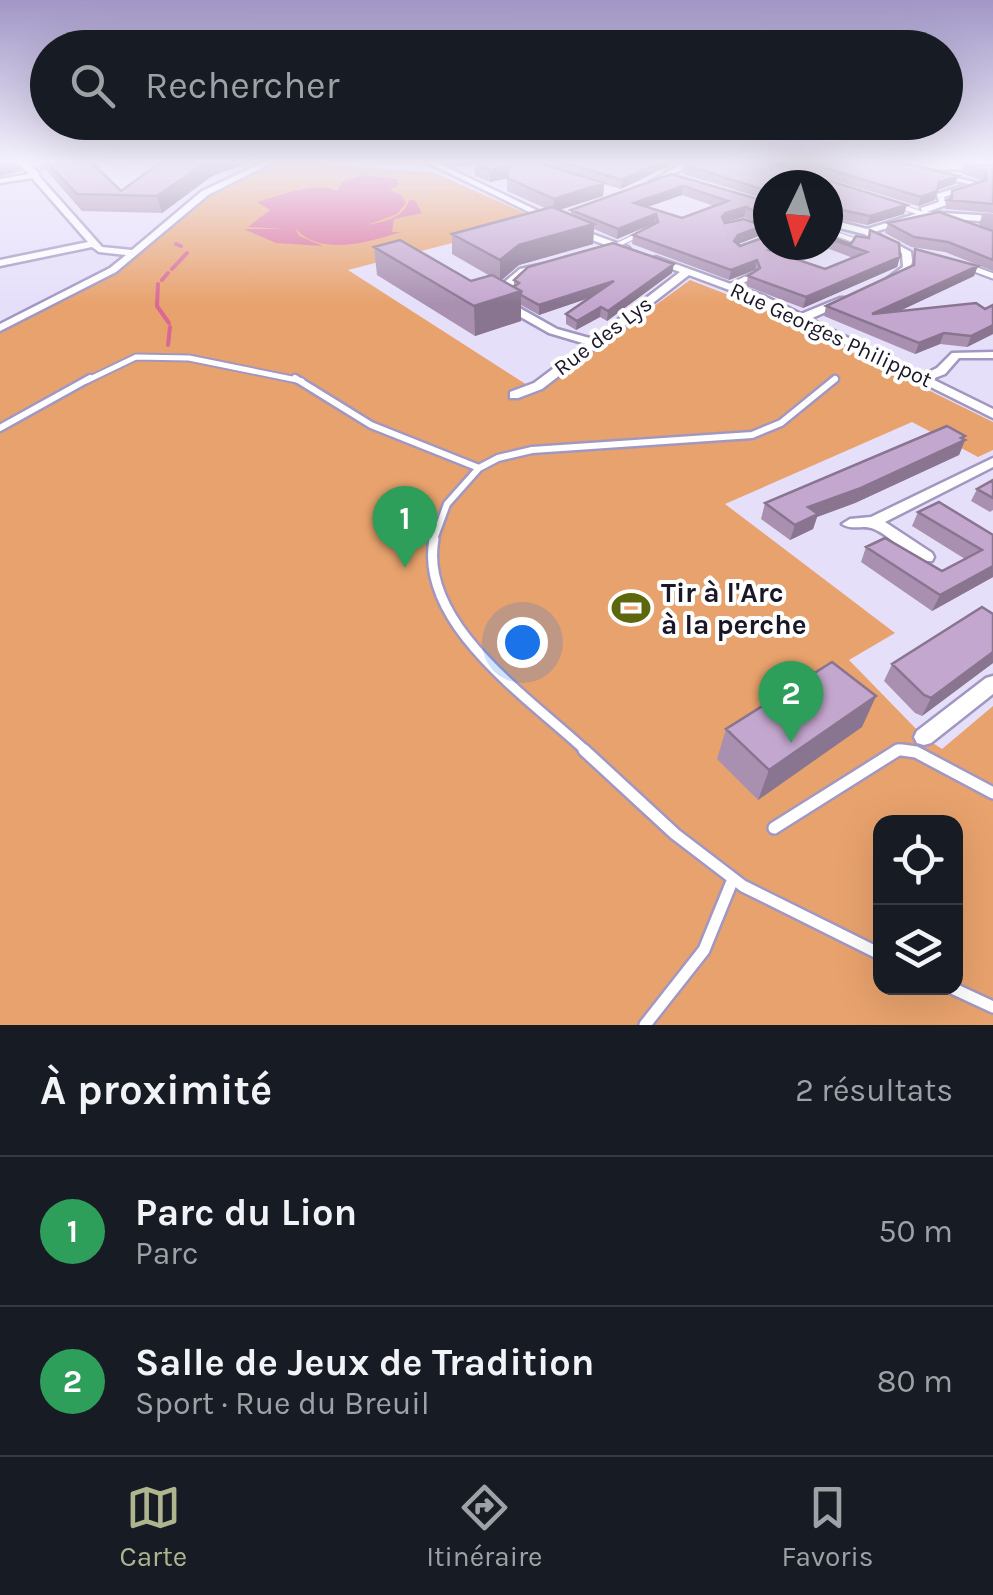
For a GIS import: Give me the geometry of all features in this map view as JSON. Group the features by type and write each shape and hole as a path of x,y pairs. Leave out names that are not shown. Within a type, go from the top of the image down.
{"street":[{"path":"67,209 104,252 135,253"},
{"path":"0,328 112,270 185,209"},
{"path":"535,209 634,252"},
{"path":"865,238 936,209"},
{"path":"929,214 993,219"},
{"path":"929,214 974,231"},
{"path":"531,226 558,219"},
{"path":"843,228 906,252 908,268 884,282"},
{"path":"0,263 94,244"},
{"path":"590,252 614,245"},
{"name":"Rue Georges Philippot","path":"652,259 732,286 993,414"},
{"path":"556,261 522,271 493,297 552,331 595,343"},
{"name":"Rue des Lys","path":"514,395 538,386 688,271"},
{"path":"802,318 853,296"},
{"path":"923,379 941,371 956,355 993,355"},
{"path":"850,524 874,522 993,462"},
{"path":"874,522 926,557"},
{"path":"924,737 993,684"}],"lane":[{"path":"911,209 929,214"},
{"path":"614,245 640,234"},
{"path":"843,234 865,238"},
{"path":"906,252 924,253"},
{"path":"958,262 993,276"},
{"path":"732,286 752,276"},
{"path":"0,428 122,360 136,356 189,358 300,379 372,424 479,468"},
{"path":"835,378 781,424 752,436 540,449 498,458 479,468 450,496 438,522 433,578 448,612 499,669 658,819 734,879 873,951"},
{"path":"774,828 899,750 916,752 993,793"},
{"path":"645,1025 704,950 734,879"},
{"path":"963,993 993,1007"}],"shaded area":[{"path":"191,209 516,209 541,220 348,270 535,390 690,280 762,308 993,422 993,450 978,457 912,422 725,504 895,633 849,660 924,737 942,749 993,706 993,1025 0,1025 0,333 130,262"},
{"path":"401,209 367,225 386,221 398,215 405,209 420,209 422,213 394,219 392,232 401,232 342,245 316,242 295,228 299,236 323,246 276,243 244,229 285,229 248,227 270,210"}],"building":[{"path":"545,209 557,209 594,224 519,245 500,260 452,234"},
{"path":"653,209 682,218 707,209 740,209 722,217 725,223 744,219 753,222 753,230 738,235 734,241 740,246 753,241 753,260 757,260 731,270 633,235 658,222 656,214 618,229 571,210"},
{"path":"843,209 894,209 870,216 843,210"},
{"path":"939,212 993,231 993,260 948,242 914,237 888,223"},
{"path":"870,230 899,243 900,257 806,297 748,276 760,268 757,260 798,260 825,269 867,252 843,241 851,244 856,236 869,238"},
{"path":"400,240 471,281 492,275 521,291 474,306 374,247"},
{"path":"613,243 674,264 608,311 601,307 577,321 566,314 614,281 539,305 514,287 519,283 514,280 528,267"},
{"path":"915,249 978,266 872,314 976,303 985,309 993,305 993,325 971,336 944,333 919,343 826,306 914,265"},
{"path":"947,426 965,436 961,438 965,440 861,488 808,507 818,514 795,525 765,503"},
{"path":"993,480 993,498 977,489"},
{"path":"939,502 993,535 993,566 940,595 866,547 885,538 942,571 982,550 918,512"},
{"path":"982,607 993,614 993,652 931,698 892,664"},
{"path":"832,662 876,696 769,770 726,729"}],"waterway":[{"path":"176,244 181,246"},
{"path":"172,269 187,253"},
{"path":"162,280 168,273"},
{"path":"158,284 157,306 169,323"},
{"path":"168,345 170,327"}],"place":[{"name":"Parc du Lion","path":"405,568"},
{"name":"Tir à l'Arc à la perche","path":"631,608"},
{"name":"Salle de Jeux de Tradition","path":"791,743"}]}
